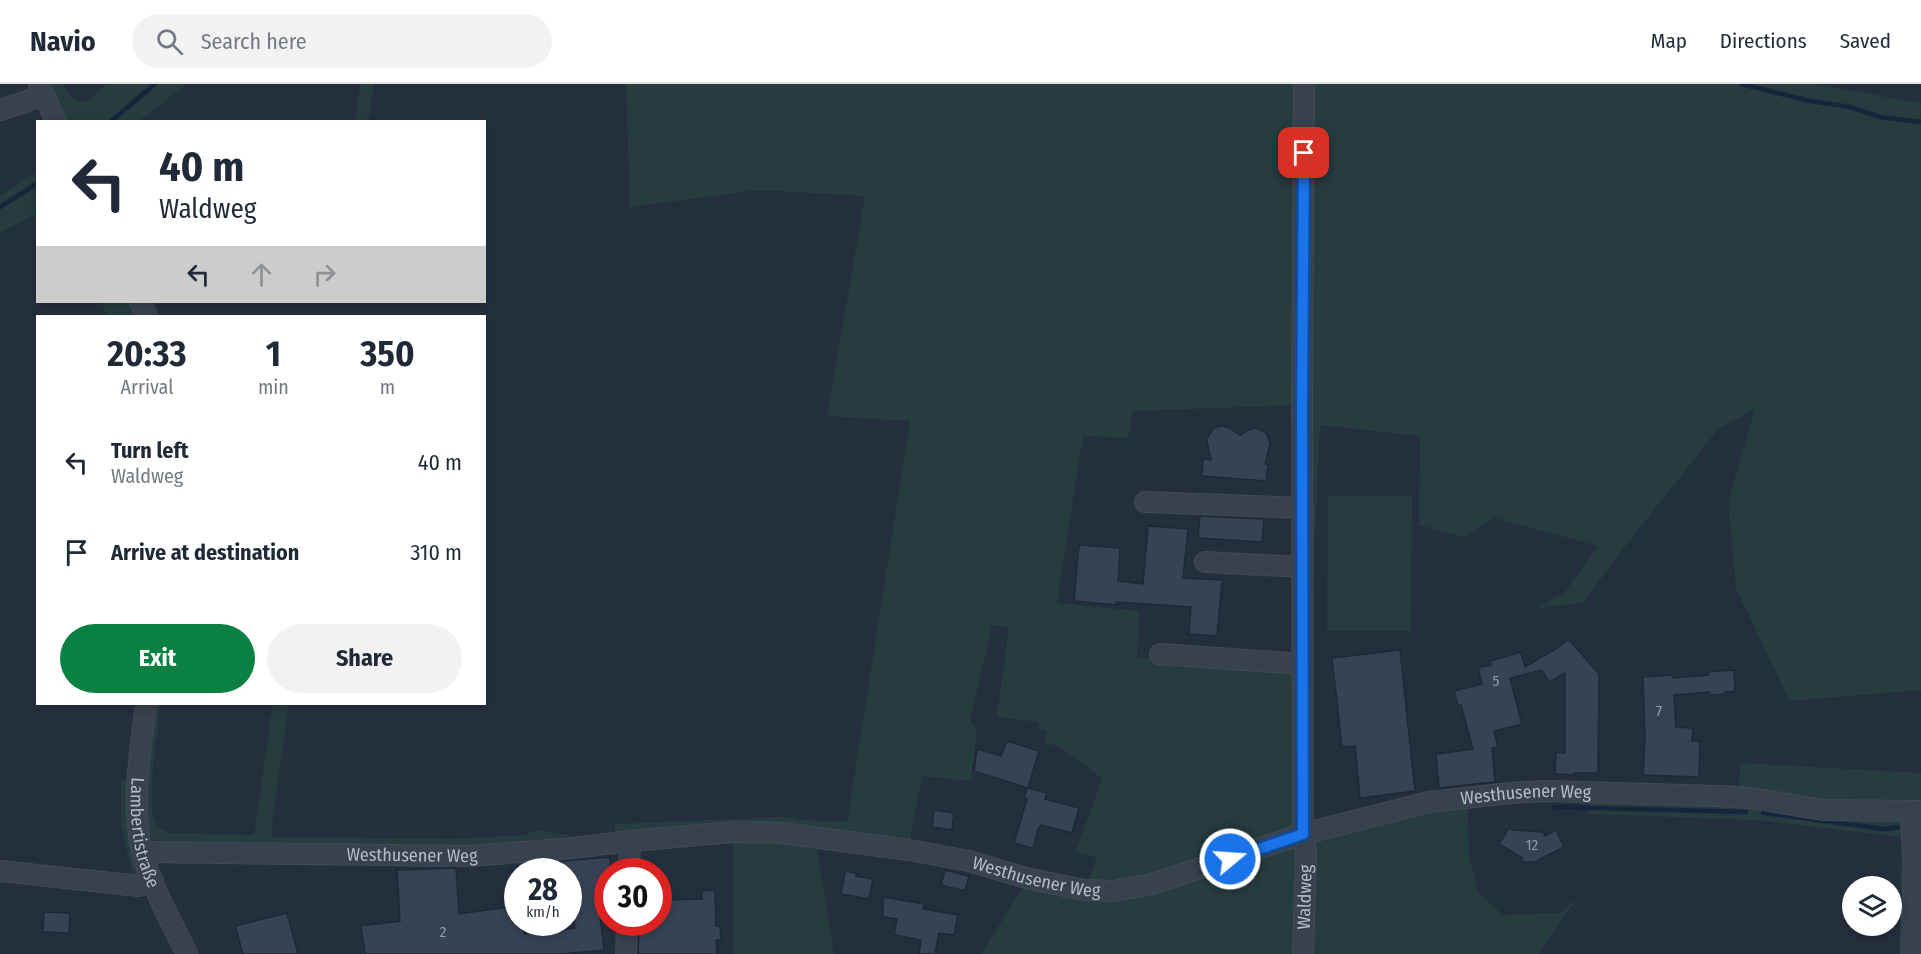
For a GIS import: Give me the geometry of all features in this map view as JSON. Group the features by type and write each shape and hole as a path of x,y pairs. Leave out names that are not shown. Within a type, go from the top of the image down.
{"street":[{"name":"Waldweg","path":"1303,954 1306,854 1303,834 1302,664 1304,84"},
{"path":"0,110 22,103 42,89 55,120"},
{"path":"1145,502 1303,508"},
{"path":"1205,562 1303,567"},
{"path":"1160,654 1302,664"},
{"name":"Lambertistraße","path":"146,705 136,778 142,852 187,954"},
{"name":"Westhusener Weg","path":"142,852 468,856 734,832 782,832 909,850 969,861 1038,881 1084,890 1113,891 1149,885 1303,834 1429,802 1510,793 1546,791 1730,797 1751,798 1823,810 1915,812"},
{"path":"1912,954 1915,812"},
{"path":"629,858 630,841"},
{"path":"0,871 139,886 153,880"},
{"path":"626,954 627,936"}],"green space":[{"path":"49,84 62,84 70,95 81,102 87,101 107,84 186,84 141,120 66,120"},
{"path":"360,84 374,84 368,120 355,120"},
{"path":"626,84 1301,84 1296,405 1133,411 1128,438 1083,436 1057,603 1139,611 1137,658 1297,657 1294,825 1289,834 1147,880 1086,886 1097,858 1076,852 1102,778 1057,746 1044,743 1047,731 1038,730 1039,722 997,717 1009,627 992,625 970,721 977,728 971,781 922,776 909,845 614,836 615,824 784,817 847,822 910,421 827,416 865,196 757,190 630,207"},
{"path":"1307,84 1812,84 1921,103 1921,690 1790,701 1736,589 1728,501 1755,409 1718,429 1583,603 1537,608 1565,592 1598,546 1495,518 1465,537 1419,525 1420,436 1320,425 1310,653"},
{"path":"36,173 36,214 0,233 0,195"},
{"path":"101,303 134,303 140,315 107,315"},
{"path":"1328,496 1412,496 1411,631 1327,631"},
{"path":"152,705 161,705 152,799 157,826 169,833 254,835 273,705 289,705 272,837 452,839 525,835 536,830 570,835 570,839 468,849 159,843 151,837 146,827 145,806"},
{"path":"1741,763 1921,773 1921,806 1825,804 1738,793"},
{"path":"121,779 130,780 141,867 138,875 133,878 121,825"},
{"path":"1589,798 1739,805 1899,819 1907,834 1907,954 1899,954 1899,936 1902,936 1901,837 1756,820 1589,814"},
{"path":"1468,802 1469,858 1479,894 1503,915 1560,913 1577,898 1539,954 1308,954 1311,839"},
{"path":"733,839 816,843 834,954 734,954"},
{"path":"1298,846 1299,954 981,954 1025,884 1084,895"}],"building":[{"path":"1228,427 1240,435 1256,428 1266,433 1270,444 1265,464 1268,464 1266,481 1202,476 1203,459 1211,460 1208,436 1214,428"},
{"path":"1200,516 1264,519 1262,542 1198,538"},
{"path":"1148,526 1188,529 1183,578 1222,580 1217,636 1189,634 1191,607 1116,602 1116,605 1074,601 1079,545 1120,548 1118,581 1143,584"},
{"path":"1568,639 1599,674 1598,773 1555,774 1556,752 1565,753 1565,673 1549,682 1542,670 1510,678 1522,724 1494,731 1498,747 1492,748 1495,782 1439,788 1436,754 1473,749 1461,705 1458,706 1454,691 1482,684 1478,668 1491,665 1490,661 1521,652 1525,667"},
{"path":"1400,650 1415,791 1360,798 1355,746 1342,747 1332,658"},
{"path":"1734,670 1735,691 1710,695 1709,692 1674,695 1676,727 1693,728 1692,741 1700,741 1699,777 1643,775 1645,739 1643,677 1673,675 1673,678"},
{"path":"1007,741 1039,751 1028,788 1047,793 1045,799 1079,808 1072,833 1041,825 1033,848 1014,843 1027,799 1024,798 1027,788 974,771 977,749 1001,756"},
{"path":"934,810 954,813 952,830 932,827"},
{"path":"1509,828 1543,832 1545,836 1556,830 1564,847 1538,862 1521,862 1523,858 1499,844"},
{"path":"594,858 594,936 602,936 604,950 560,954 365,954 361,926 400,921 397,870 456,868 459,914 504,908 504,936 582,936 582,859"},
{"path":"945,870 969,876 965,891 941,885"},
{"path":"845,871 873,879 869,899 841,894"},
{"path":"715,890 716,926 720,926 721,940 716,940 717,954 638,954 639,936 672,936 672,900 702,899 702,891"},
{"path":"883,897 924,904 923,909 958,915 954,935 939,933 935,954 919,954 921,940 894,935 897,919 883,917"},
{"path":"44,912 70,913 69,933 43,932"},
{"path":"287,913 298,954 243,954 235,926"}],"waterway":[{"path":"112,120 155,84"},
{"path":"1741,84 1810,101 1850,107 1880,117 1921,122"},
{"path":"0,207 36,184"},
{"path":"1555,807 1746,812"},
{"path":"1763,813 1885,829 1902,827"}],"route":[{"path":"1230,859 1303,834 1304,153"}]}
